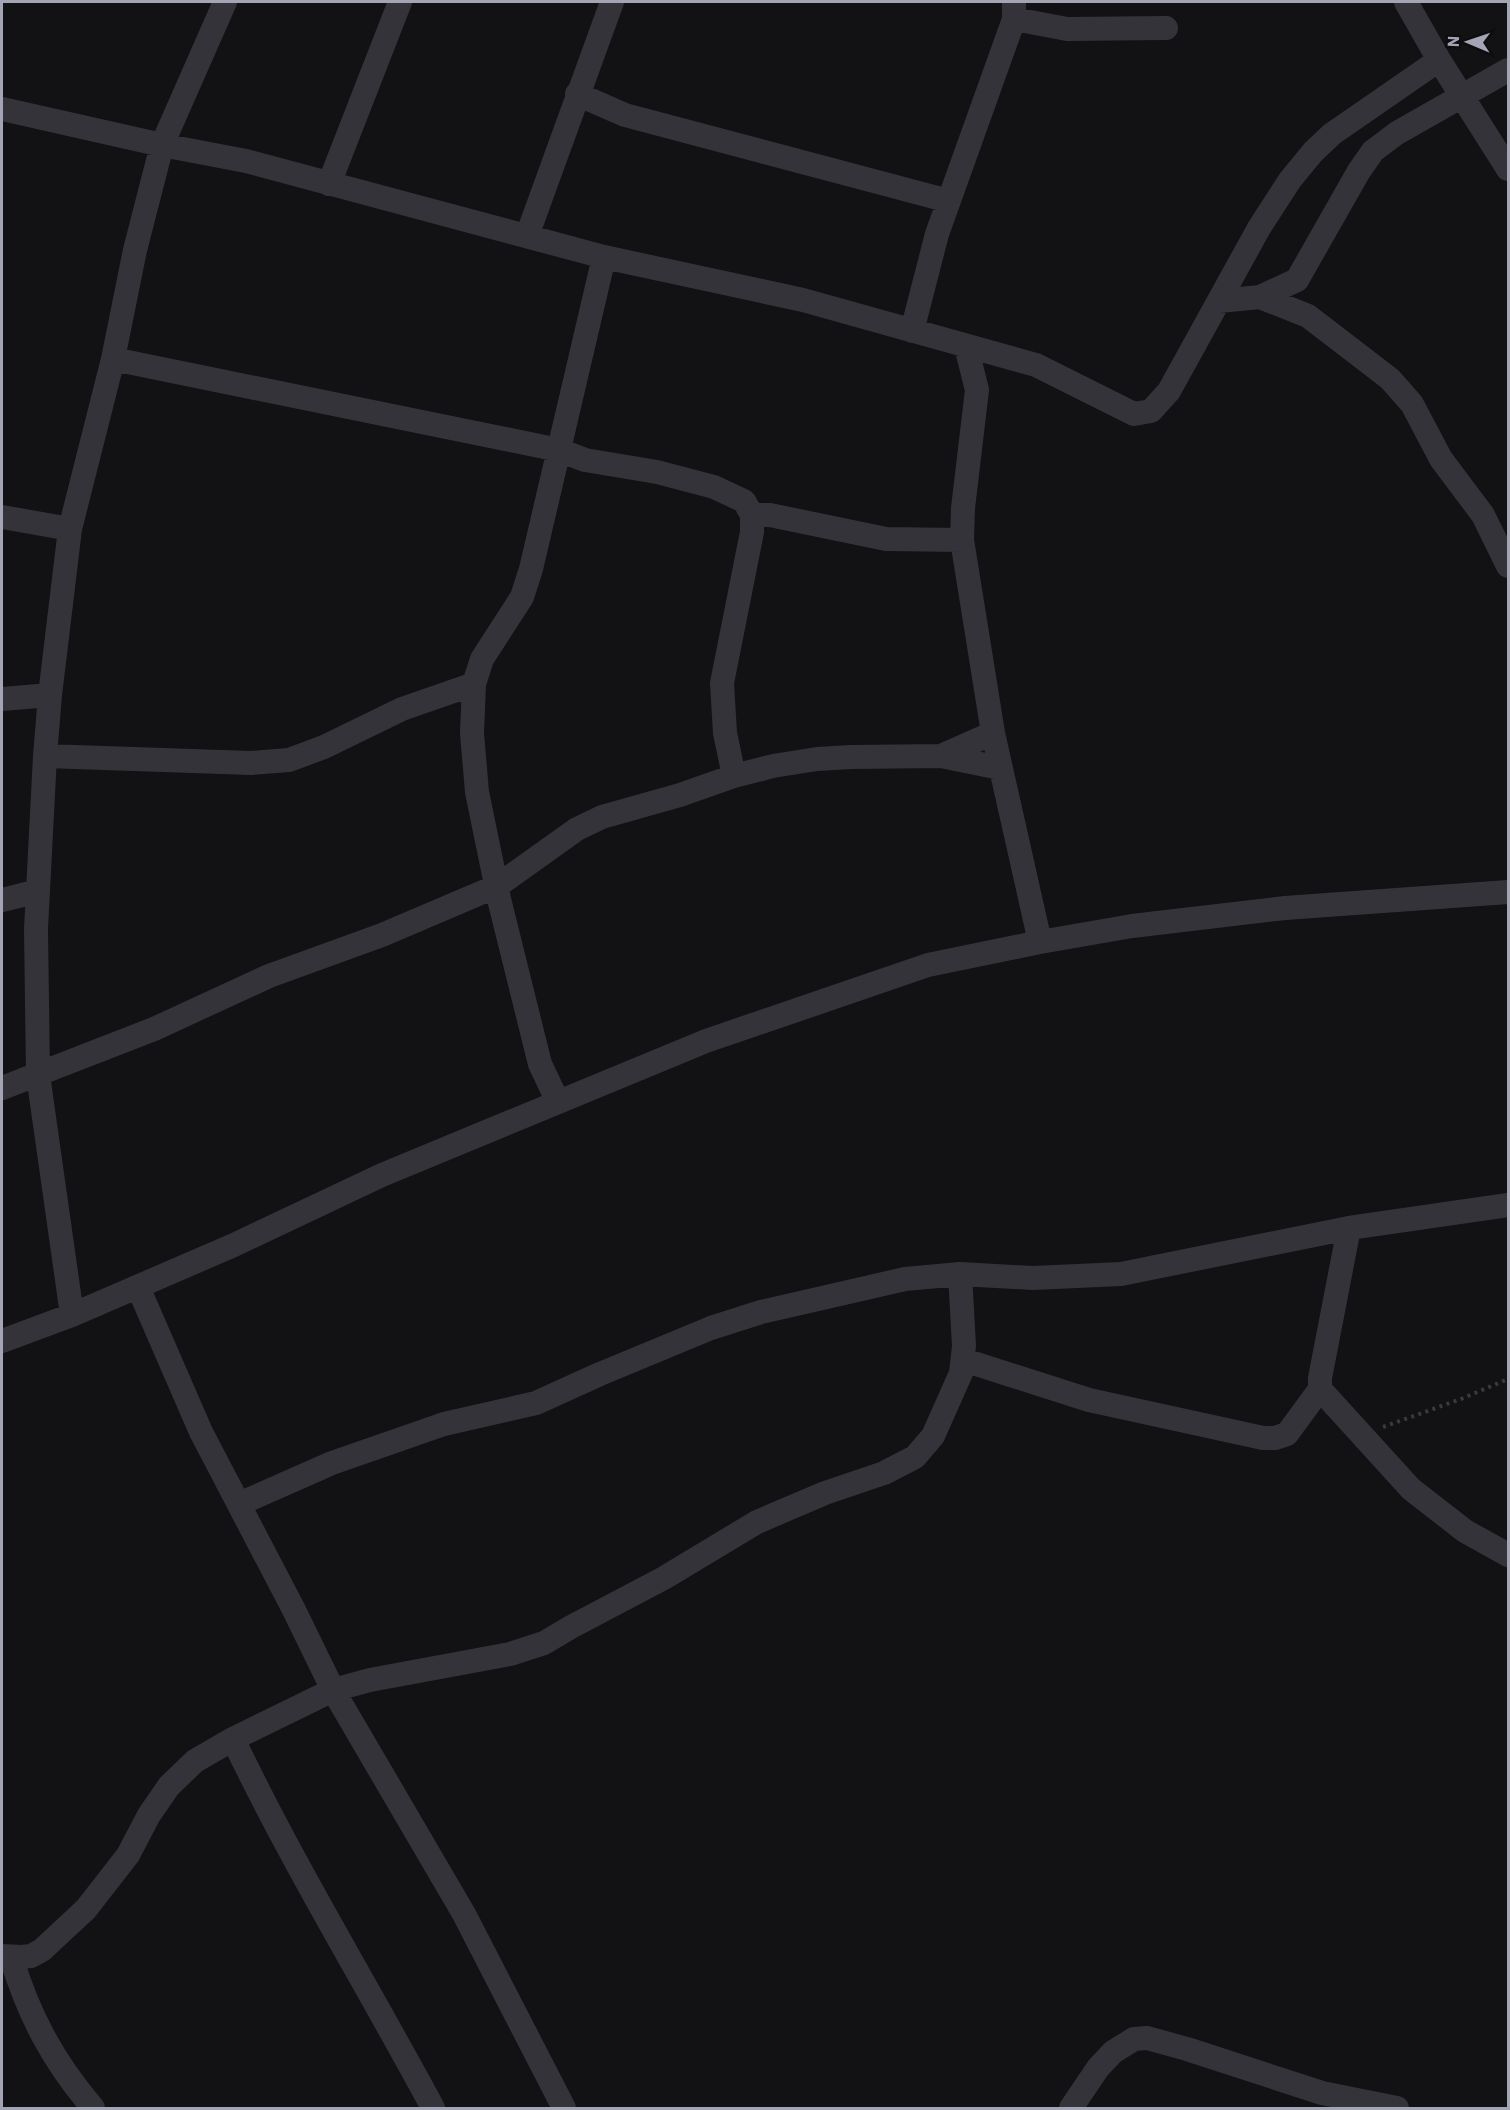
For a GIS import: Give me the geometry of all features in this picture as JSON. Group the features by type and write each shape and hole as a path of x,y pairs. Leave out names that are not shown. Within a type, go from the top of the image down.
{"street":[{"path":"72,1315 38,1075 36,929 50,695 70,529 113,359 135,250 162,145 225,2"},
{"path":"329,184 400,2"},
{"path":"527,236 612,2"},
{"path":"1406,2 1462,97 1505,155"},
{"path":"912,331 938,234 1014,10 1067,29 1166,28"},
{"path":"2,109 162,145 246,161 604,257 803,300 1036,365 1134,414 1151,411 1169,391 1258,228 1290,180 1313,152 1332,134 1439,60"},
{"path":"1219,301 1260,297 1297,280 1359,171 1373,152 1397,133 1509,70"},
{"path":"577,94 625,115 949,201"},
{"path":"558,1102 540,1064 496,886 477,792 472,733 474,684 482,659 522,597 531,569 604,257"},
{"path":"1297,280 1308,316"},
{"path":"1260,297 1308,316 1390,379 1412,404 1441,459 1483,515 1509,566"},
{"path":"966,346 977,390 964,498 962,540 993,732 1040,942"},
{"path":"977,390 1002,356"},
{"path":"113,359 560,450 585,460 657,472 714,487 744,501 753,515 752,532 722,683 725,733 734,776"},
{"path":"753,515 779,517 886,539 962,540"},
{"path":"2,517 70,529"},
{"path":"45,756 251,763 289,760 324,747 402,709 474,684"},
{"path":"2,699 50,695"},
{"path":"941,756 993,732"},
{"path":"2,1088 154,1029 268,976 382,935 496,886 577,829 602,817 680,795 734,776 773,766 817,759 851,756 941,756 1000,768"},
{"path":"2,900 38,891"},
{"path":"2,1341 138,1287 234,1245 382,1175 706,1041 927,965 1132,926 1285,908 1509,892"},
{"path":"239,1504 332,1463 433,1428 536,1403 711,1328 761,1312 905,1279 960,1274 1033,1278 1121,1274 1348,1228 1509,1205"},
{"path":"964,1360 1089,1401 1263,1438 1275,1438 1287,1434 1320,1389 1320,1378 1348,1228"},
{"path":"93,2109 69,2080 39,2030 6,1956 31,1956 42,1950 86,1909 128,1855 149,1815 169,1786 195,1761 232,1739 333,1690 370,1680 510,1654 544,1643 664,1578 757,1522 825,1493 884,1473 915,1457 933,1436 961,1373 964,1360 960,1274"},
{"path":"138,1287 201,1432 333,1690 464,1914 564,2109"},
{"path":"1320,1389 1411,1490 1466,1531 1509,1555"},
{"path":"232,1739 264,1805 383,2014 433,2109"},
{"path":"1071,2109 1098,2068 1113,2052 1134,2039 1147,2038 1322,2093 1397,2109"}],"path":[{"path":"1361,1435 1509,1379"}]}
